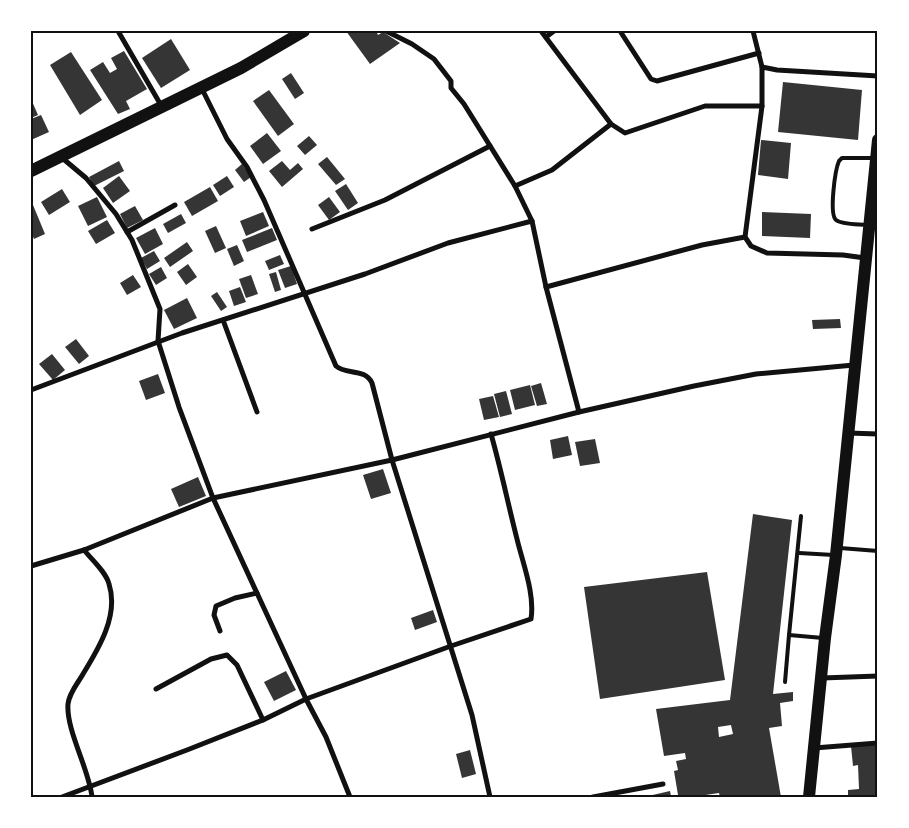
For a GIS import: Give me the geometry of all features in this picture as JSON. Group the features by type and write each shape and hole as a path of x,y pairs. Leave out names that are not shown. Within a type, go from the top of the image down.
{"main road":[{"path":"31,171 201,88 304,31"},
{"path":"809,797 878,140"}],"street":[{"path":"118,31 162,107"},
{"path":"386,31 412,44 434,59 451,81 451,88 464,104 515,186 532,221 546,287 579,412"},
{"path":"541,31 611,124 625,133 705,106 762,106"},
{"path":"546,37 554,31"},
{"path":"620,31 651,80 657,81 759,53"},
{"path":"753,31 762,67 762,106 745,237 751,246 767,253 843,255 865,258"},
{"path":"762,67 777,70 878,76"},
{"path":"201,88 227,139 247,167 256,184 336,366 341,370 363,374 370,379 392,460 472,715 490,797"},
{"path":"515,186 552,170 611,124"},
{"path":"312,229 385,200 490,146"},
{"path":"60,156 86,178 116,214 127,232 160,309 158,341 179,407 213,498 306,700 326,738 350,797"},
{"path":"127,232 175,205"},
{"path":"31,390 158,341 304,294 448,243 532,221"},
{"path":"546,287 702,245 745,237"},
{"path":"223,320 257,412"},
{"path":"31,566 84,550 213,498 392,460 579,412 756,374 855,365"},
{"path":"848,432 878,434"},
{"path":"62,797 263,720 306,700 451,646 531,619 532,612 526,579 492,434"},
{"path":"84,550 109,584 112,611 97,648 70,694 68,704 70,720 91,785 92,797"},
{"path":"220,631 214,615 216,606 235,598 257,593"},
{"path":"156,689 212,659 228,655 237,666 263,720"},
{"path":"822,678 878,676"},
{"path":"814,748 878,743"},
{"path":"593,797 663,784"}],"lane":[{"path":"869,225 840,222 836,220 832,212 839,161 842,158 876,158"},
{"path":"785,682 799,553 801,516"},
{"path":"799,553 878,551"},
{"path":"789,635 825,638"}],"building":[{"path":"346,31 376,31 378,35 383,32 400,43 370,64"},
{"path":"171,39 190,70 161,88 142,58"},
{"path":"124,51 147,89 126,101 130,109 118,114 90,70 103,62 110,73 117,69 111,58"},
{"path":"71,52 102,100 80,115 50,65"},
{"path":"291,73 304,93 295,99 282,79"},
{"path":"783,82 862,90 858,140 778,132"},
{"path":"269,90 294,124 278,136 253,101"},
{"path":"31,99 38,115 31,118"},
{"path":"41,115 49,132 31,140 31,119"},
{"path":"267,133 281,151 263,164 250,146"},
{"path":"309,136 317,145 305,155 297,146"},
{"path":"761,140 791,143 788,179 758,175"},
{"path":"327,157 345,179 336,185 318,164"},
{"path":"119,161 124,171 94,186 89,177"},
{"path":"282,161 290,170 298,163 303,169 282,187 269,171"},
{"path":"242,164 251,177 244,182 235,170"},
{"path":"119,176 130,191 113,203 103,188"},
{"path":"227,176 234,187 220,196 213,185"},
{"path":"346,184 358,203 348,210 335,191"},
{"path":"210,187 218,201 192,216 184,202"},
{"path":"62,189 70,202 49,215 41,202"},
{"path":"97,197 107,217 88,226 78,206"},
{"path":"329,197 340,212 329,220 318,205"},
{"path":"33,205 45,234 34,239 31,232"},
{"path":"135,206 143,220 127,228 120,214"},
{"path":"263,212 269,226 246,236 240,221"},
{"path":"762,212 811,214 810,238 762,236"},
{"path":"181,214 186,223 168,233 163,224"},
{"path":"107,220 115,233 96,244 88,231"},
{"path":"216,226 226,248 215,253 205,231"},
{"path":"155,228 163,244 145,254 136,238"},
{"path":"272,228 277,240 247,252 242,240"},
{"path":"187,242 193,251 170,267 164,258"},
{"path":"237,245 244,261 234,266 227,249"},
{"path":"154,251 160,261 147,269 141,258"},
{"path":"280,255 284,264 269,270 265,261"},
{"path":"188,264 197,277 186,285 177,272"},
{"path":"291,266 297,284 285,288 278,270"},
{"path":"161,267 167,278 156,285 149,274"},
{"path":"276,272 281,290 275,292 269,274"},
{"path":"133,275 141,287 127,295 120,283"},
{"path":"251,275 258,294 246,298 239,279"},
{"path":"240,287 246,302 234,306 229,291"},
{"path":"217,292 227,307 221,311 211,296"},
{"path":"187,298 197,318 174,329 164,310"},
{"path":"840,319 841,328 813,329 812,320"},
{"path":"76,339 89,356 79,364 65,347"},
{"path":"52,354 65,370 53,380 39,364"},
{"path":"158,374 165,393 146,400 139,381"},
{"path":"541,383 547,404 537,406 531,386"},
{"path":"530,385 535,405 515,410 510,390"},
{"path":"506,391 512,414 500,417 494,394"},
{"path":"493,396 499,417 484,420 479,399"},
{"path":"568,436 572,455 553,459 550,440"},
{"path":"595,439 600,463 580,466 575,442"},
{"path":"383,469 391,493 371,499 363,475"},
{"path":"198,477 206,496 179,507 171,489"},
{"path":"753,514 792,520 773,694 793,692 793,701 780,703 782,726 769,728 781,797 720,797 719,793 692,797 644,797 670,791 671,796 678,795 674,771 678,770 676,761 686,759 685,753 664,756 656,709 730,700","holes":["731,725 733,734 719,737 718,727"]},
{"path":"707,572 725,680 600,699 584,587"},
{"path":"433,610 437,622 415,630 411,618"},
{"path":"286,671 296,690 274,701 264,682"},
{"path":"878,745 878,797 848,797 848,790 859,789 858,765 853,766 851,746"},
{"path":"470,750 476,774 462,778 456,754"}]}
